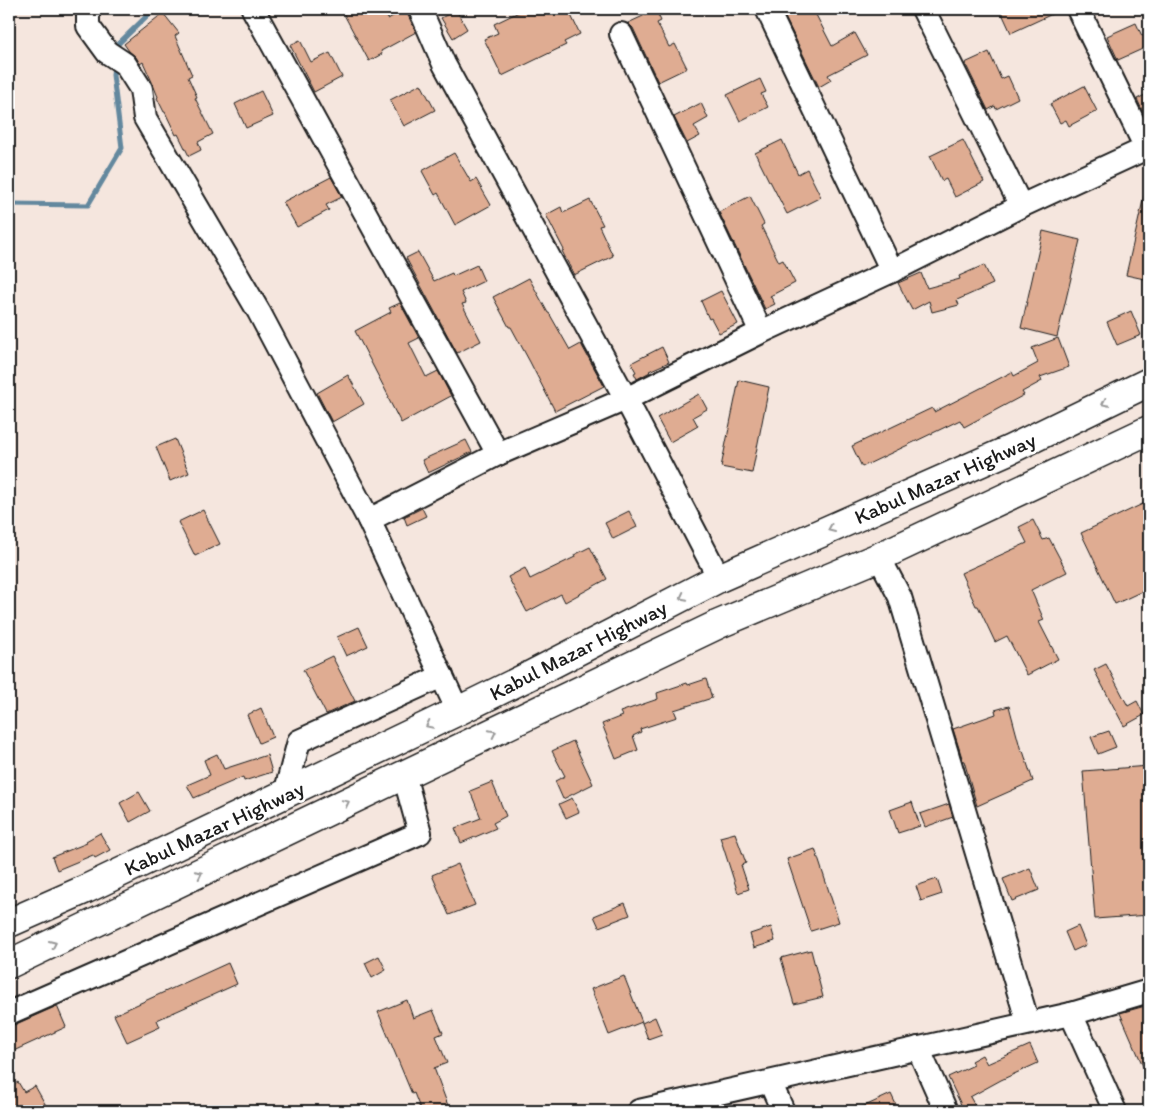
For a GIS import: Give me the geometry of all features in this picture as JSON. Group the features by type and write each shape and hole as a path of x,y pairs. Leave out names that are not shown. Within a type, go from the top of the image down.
{"highway":[{"name":"Kabul Mazar Highway","path":"9,923 86,889 458,711 538,672 719,578 1000,454 1149,382"},
{"name":"Kabul Mazar Highway","path":"9,964 719,624 879,556 1149,430"}],"street":[{"path":"88,9 88,26 141,89 145,118 259,312 369,520 458,711"},
{"path":"253,9 498,454"},
{"path":"420,9 444,64 626,399 719,578"},
{"path":"767,9 892,271"},
{"path":"923,9 1021,206"},
{"path":"369,520 498,454 626,399 761,332 892,271 1021,206 1147,148 1078,9"},
{"path":"621,34 761,332"},
{"path":"879,556 900,597 1028,1023"},
{"path":"285,794 299,741 442,676"},
{"path":"9,1013 420,832 404,776"},
{"path":"639,1111 1071,1014 1149,992"},
{"path":"1071,1014 1115,1111"},
{"path":"918,1048 946,1111"},
{"path":"770,1082 783,1111"}],"building":[{"path":"341,9 379,9 383,16 385,14 388,19 405,9 416,32 381,51 382,54 369,61"},
{"path":"525,9 568,9 580,34 564,42 566,45 502,76 484,39 498,33 494,24"},
{"path":"781,9 813,9 832,46 855,33 867,55 828,75 831,80 819,87"},
{"path":"1000,9 1063,9 1011,33"},
{"path":"456,10 467,29 453,38 441,18"},
{"path":"656,10 661,21 657,23 669,47 675,44 687,68 658,82 633,28 628,23"},
{"path":"163,13 179,33 175,36 192,75 188,77 197,97 195,98 213,134 198,142 201,150 189,156 157,98 143,62 140,64 124,44"},
{"path":"1136,23 1142,36 1145,35 1149,46 1118,60 1107,36"},
{"path":"300,40 311,62 330,53 342,77 314,92 290,45"},
{"path":"989,52 1001,79 1008,76 1018,98 996,109 995,106 988,110 965,63"},
{"path":"760,79 766,92 761,94 768,107 740,121 727,95"},
{"path":"421,84 435,110 404,126 390,100"},
{"path":"1084,86 1097,111 1069,126 1066,120 1060,123 1050,104"},
{"path":"261,91 273,116 246,128 235,104"},
{"path":"1149,93 1149,125 1137,99"},
{"path":"701,103 708,118 694,126 700,136 687,143 674,117"},
{"path":"782,140 798,174 807,169 821,197 787,214 755,153"},
{"path":"963,140 984,182 955,197 946,179 942,181 930,156"},
{"path":"454,153 471,182 476,179 491,205 455,225 438,193 435,195 422,171"},
{"path":"331,177 342,197 326,205 329,210 297,227 283,202"},
{"path":"750,196 764,224 761,226 779,262 783,260 795,283 770,296 775,304 765,309 719,212"},
{"path":"1144,196 1149,196 1149,280 1126,275"},
{"path":"590,200 603,225 599,226 613,256 574,275 562,251 564,250 546,215 561,207 563,213"},
{"path":"1043,231 1080,240 1057,337 1021,328"},
{"path":"418,252 434,281 452,273 453,276 477,265 484,281 461,292 466,303 462,304 481,341 457,353 406,258"},
{"path":"984,265 993,284 957,300 959,305 932,312 929,301 912,310 898,283 921,273 927,288 960,279 959,276"},
{"path":"529,278 570,350 581,344 604,386 555,411 493,297"},
{"path":"721,291 738,324 719,333 711,318 709,319 701,301"},
{"path":"400,303 419,338 409,343 426,377 438,371 451,396 401,423 355,331 391,312 389,308"},
{"path":"1131,311 1141,335 1117,345 1107,322"},
{"path":"1058,338 1069,367 1040,377 1042,381 1022,392 1024,395 964,427 960,420 862,467 852,446 932,408 934,412 1012,372 1014,376 1038,363 1032,348"},
{"path":"662,347 669,362 637,379 634,373 636,372 631,363"},
{"path":"348,375 364,404 332,422 317,393"},
{"path":"739,380 769,387 752,473 721,467"},
{"path":"699,394 707,409 693,417 698,426 670,442 657,418"},
{"path":"175,439 189,473 170,481 156,447"},
{"path":"466,440 472,452 428,473 422,460"},
{"path":"1149,501 1149,588 1115,604 1081,533"},
{"path":"422,508 426,516 407,525 404,517"},
{"path":"203,510 220,544 195,556 178,522"},
{"path":"629,511 637,527 613,539 605,523"},
{"path":"1033,520 1043,540 1049,538 1067,572 1031,590 1044,620 1039,622 1058,659 1027,675 1007,636 995,642 961,573 1027,543 1019,527"},
{"path":"590,547 607,579 565,602 561,594 527,612 508,577 525,568 530,579 575,557 574,555"},
{"path":"359,627 368,646 346,656 337,637"},
{"path":"332,656 355,701 326,714 303,670"},
{"path":"1106,664 1128,706 1137,701 1144,715 1124,726 1094,670"},
{"path":"706,679 712,698 674,710 677,717 640,729 641,732 633,736 638,750 616,759 602,724 622,716 620,712 658,699 657,693"},
{"path":"1009,706 1021,751 1023,751 1033,781 977,806 953,729 996,714 995,710"},
{"path":"261,708 273,737 259,743 247,715"},
{"path":"1109,731 1116,747 1098,754 1091,737"},
{"path":"573,741 593,784 563,799 555,781 565,776 552,751"},
{"path":"217,754 224,769 267,755 272,772 244,781 243,777 194,798 187,785 210,775 204,760"},
{"path":"1149,766 1149,915 1095,919 1083,771"},
{"path":"492,782 506,816 493,823 496,828 461,843 455,828 481,818 470,791"},
{"path":"139,792 150,811 130,822 120,803"},
{"path":"572,798 579,812 566,818 559,804"},
{"path":"912,802 920,826 898,833 890,810"},
{"path":"949,804 953,817 925,827 920,814"},
{"path":"100,833 110,850 95,858 93,855 57,870 52,857 87,843 86,841"},
{"path":"735,833 746,863 741,865 749,889 738,893 720,837"},
{"path":"815,849 839,922 811,931 787,859"},
{"path":"458,864 475,905 449,915 432,875"},
{"path":"1030,868 1039,890 1012,901 1003,879"},
{"path":"937,879 942,894 921,901 916,886"},
{"path":"625,903 630,915 599,927 594,916"},
{"path":"1078,926 1086,945 1073,951 1065,932"},
{"path":"771,927 775,941 754,948 750,934"},
{"path":"811,950 823,997 794,1004 781,958"},
{"path":"379,956 386,970 372,978 365,963"},
{"path":"228,963 237,984 157,1020 160,1027 127,1042 114,1015"},
{"path":"624,976 642,1022 609,1035 591,989"},
{"path":"407,1000 413,1018 433,1010 443,1033 436,1036 447,1063 434,1068 450,1111 421,1111 378,1012"},
{"path":"1149,1005 1149,1080 1120,1013"},
{"path":"57,1006 66,1027 9,1053 9,1026"},
{"path":"655,1017 662,1034 648,1039 642,1023"},
{"path":"1030,1045 1038,1063 970,1097 978,1111 964,1111 948,1077 974,1065 971,1061 982,1055 987,1064"},
{"path":"18,1082 24,1092 35,1086 49,1111 15,1111 9,1099 9,1087"},
{"path":"891,1094 899,1111 854,1111"}],"waterway":[{"path":"116,50 116,46 154,9"},
{"path":"491,9 499,9"},
{"path":"9,204 88,205 122,148 113,75 114,64"}]}
